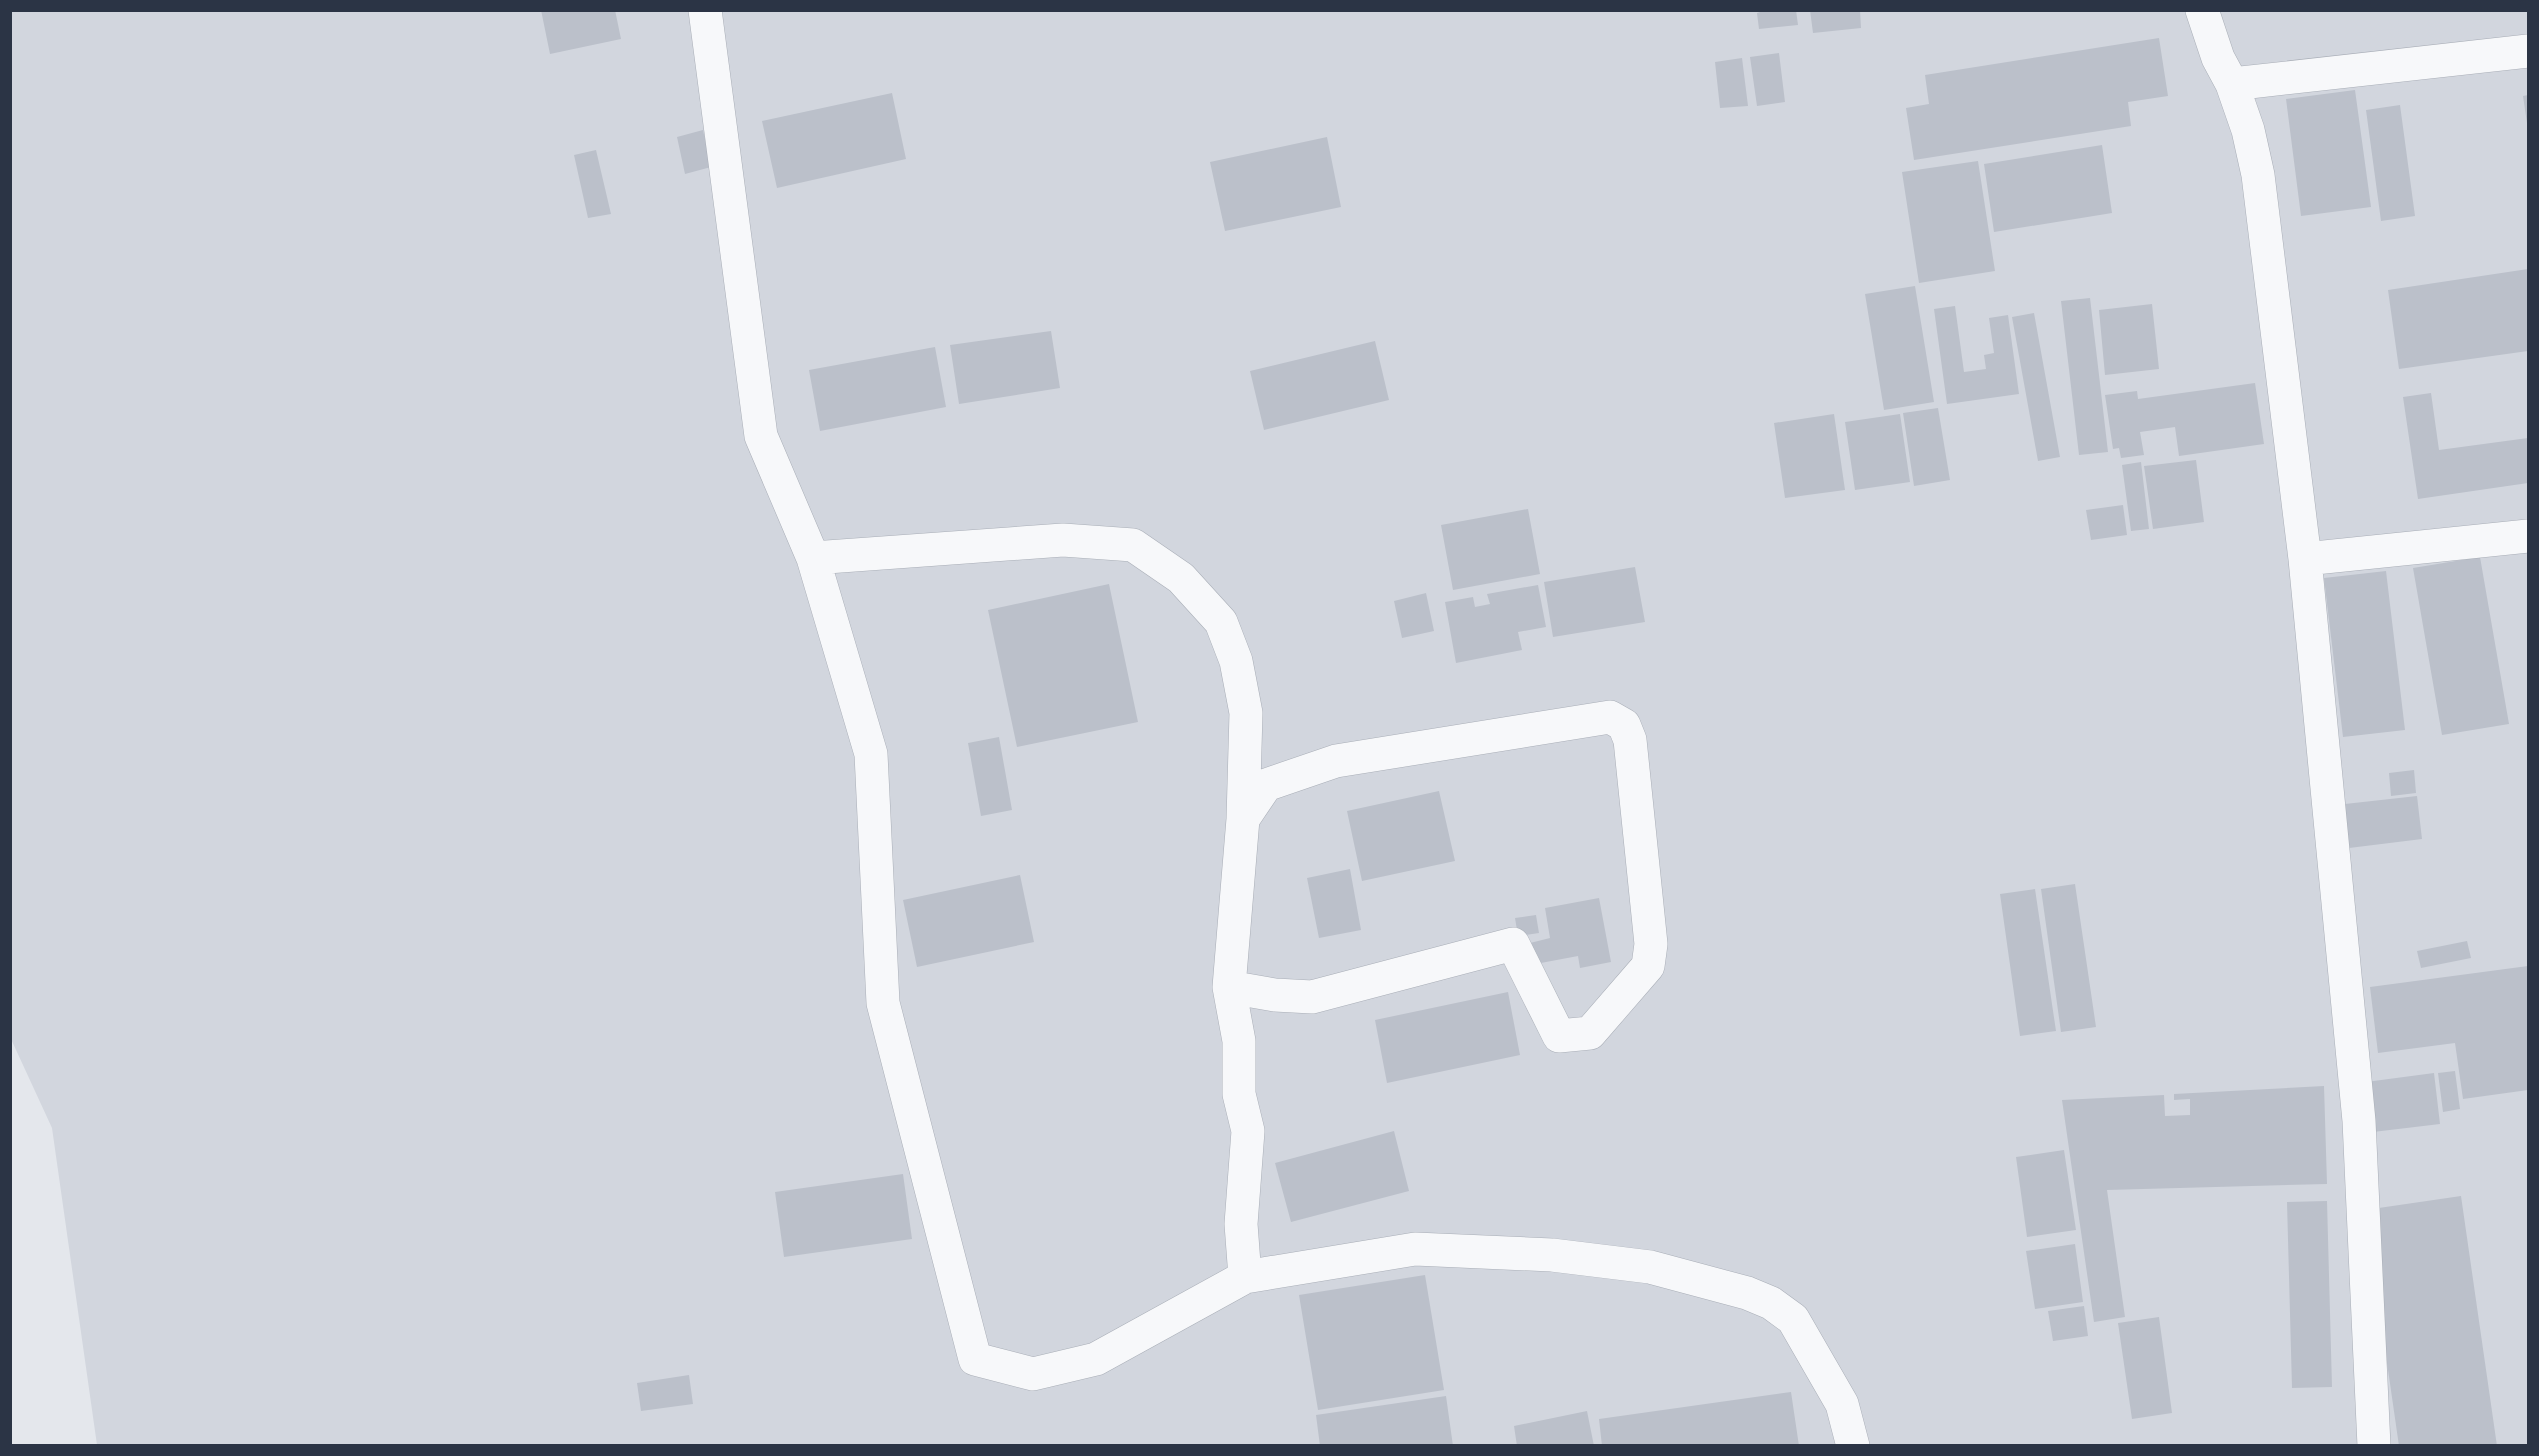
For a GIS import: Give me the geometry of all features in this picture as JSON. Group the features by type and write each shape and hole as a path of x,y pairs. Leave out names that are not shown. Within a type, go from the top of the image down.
{"street":[{"path":"705,10 761,436 813,558 871,754 883,1003 975,1359 1033,1374 1096,1359 1245,1277 1415,1249 1552,1255 1650,1267 1747,1293 1771,1303 1793,1319 1842,1404 1852,1446"},
{"path":"2202,10 2218,58 2232,84 2248,130 2258,175 2305,559 2359,1121 2374,1446"},
{"path":"2232,84 2529,51"},
{"path":"2305,559 2529,536"},
{"path":"813,558 1063,540 1133,545 1181,578 1221,622 1236,661 1246,713 1243,819 1229,987 1239,1041 1239,1094 1248,1131 1241,1224 1245,1277"},
{"path":"1229,987 1275,995 1312,997 1513,944 1559,1036 1590,1033 1648,966 1651,944 1630,740 1624,725 1610,717 1336,761 1266,785 1243,819"}],"shaded area":[{"path":"10,11 2528,11 2528,1445 97,1445 52,1128 11,1039"}],"building":[{"path":"541,10 615,10 621,39 550,54"},
{"path":"1766,10 1796,10 1798,25 1759,29 1757,13"},
{"path":"1810,10 1860,10 1861,28 1813,33"},
{"path":"2159,38 2168,96 2128,102 2131,126 1914,160 1906,108 1929,104 1925,75"},
{"path":"1779,53 1785,102 1757,106 1750,57"},
{"path":"1742,58 1748,106 1720,108 1715,62"},
{"path":"2355,90 2371,207 2301,216 2286,99"},
{"path":"892,93 906,159 777,188 762,121"},
{"path":"2528,95 2528,123 2527,123 2523,96"},
{"path":"2400,105 2415,216 2381,221 2366,110"},
{"path":"703,130 711,167 685,174 677,137"},
{"path":"1327,137 1341,207 1225,231 1210,162"},
{"path":"2102,145 2112,213 1994,232 1984,164"},
{"path":"596,150 611,214 588,218 574,155"},
{"path":"1978,161 1995,271 1919,283 1902,172"},
{"path":"2528,269 2528,351 2399,369 2388,290"},
{"path":"1915,286 1934,402 1884,410 1865,294"},
{"path":"2090,298 2108,452 2079,455 2061,301"},
{"path":"2152,304 2159,369 2105,375 2099,310"},
{"path":"1955,306 1964,372 1986,369 1984,355 1994,353 1989,318 2008,315 2019,394 1947,404 1934,309"},
{"path":"2034,313 2060,457 2038,461 2012,317"},
{"path":"1051,331 1060,388 959,404 950,345"},
{"path":"1375,341 1389,400 1264,430 1250,371"},
{"path":"935,347 946,407 820,431 809,370"},
{"path":"2255,383 2264,444 2179,456 2175,427 2140,432 2144,455 2121,458 2119,448 2113,449 2105,395 2137,391 2138,399"},
{"path":"2431,393 2439,450 2528,438 2528,483 2418,499 2403,397"},
{"path":"1938,408 1950,480 1914,486 1903,413"},
{"path":"1834,414 1845,490 1785,498 1774,423"},
{"path":"1900,414 1910,482 1855,490 1845,422"},
{"path":"2196,460 2204,522 2153,529 2144,466"},
{"path":"2141,462 2149,529 2131,531 2122,465"},
{"path":"2123,505 2127,535 2091,540 2086,510"},
{"path":"1528,509 1540,574 1453,590 1441,525"},
{"path":"2480,557 2509,724 2442,735 2413,568"},
{"path":"1635,567 1645,622 1553,637 1544,582"},
{"path":"2386,571 2405,730 2343,737 2324,578"},
{"path":"1109,584 1138,722 1017,747 988,610"},
{"path":"1538,585 1546,627 1518,632 1522,650 1456,663 1445,602 1473,597 1475,607 1490,604 1487,594"},
{"path":"1426,593 1434,631 1402,638 1394,601"},
{"path":"999,737 1012,810 981,816 968,743"},
{"path":"2414,770 2416,793 2391,796 2389,773"},
{"path":"1439,791 1455,861 1362,881 1347,811"},
{"path":"2417,796 2422,839 2341,849 2336,805"},
{"path":"1350,869 1361,930 1319,938 1307,878"},
{"path":"1020,875 1034,942 917,967 903,900"},
{"path":"2075,884 2096,1027 2061,1032 2041,889"},
{"path":"2035,889 2056,1031 2020,1036 2000,894"},
{"path":"1599,898 1611,962 1580,968 1578,956 1530,965 1526,944 1550,938 1545,908"},
{"path":"1536,915 1539,933 1518,936 1515,918"},
{"path":"2467,941 2471,958 2421,968 2417,951"},
{"path":"2528,966 2528,1090 2463,1099 2455,1043 2378,1053 2370,987"},
{"path":"1508,992 1520,1055 1387,1083 1375,1020"},
{"path":"2455,1071 2460,1109 2443,1112 2438,1073"},
{"path":"2434,1073 2440,1124 2373,1132 2366,1082"},
{"path":"2324,1086 2327,1184 2107,1190 2125,1317 2094,1322 2062,1100 2164,1095 2165,1116 2190,1115 2190,1099 2174,1100 2174,1094"},
{"path":"1394,1131 1409,1191 1291,1222 1275,1163"},
{"path":"2064,1150 2076,1230 2027,1237 2016,1157"},
{"path":"903,1174 912,1239 784,1257 775,1192"},
{"path":"2461,1196 2497,1446 2399,1446 2365,1210"},
{"path":"2327,1201 2332,1387 2292,1388 2287,1202"},
{"path":"2075,1244 2083,1302 2035,1309 2026,1251"},
{"path":"1425,1275 1444,1390 1318,1410 1299,1295"},
{"path":"2084,1306 2088,1336 2053,1341 2048,1311"},
{"path":"2159,1317 2172,1413 2132,1419 2118,1323"},
{"path":"689,1375 693,1404 641,1411 637,1383"},
{"path":"1791,1392 1799,1446 1602,1446 1599,1419"},
{"path":"1446,1396 1453,1446 1320,1446 1316,1415"},
{"path":"1587,1411 1594,1446 1517,1446 1514,1426"}]}
